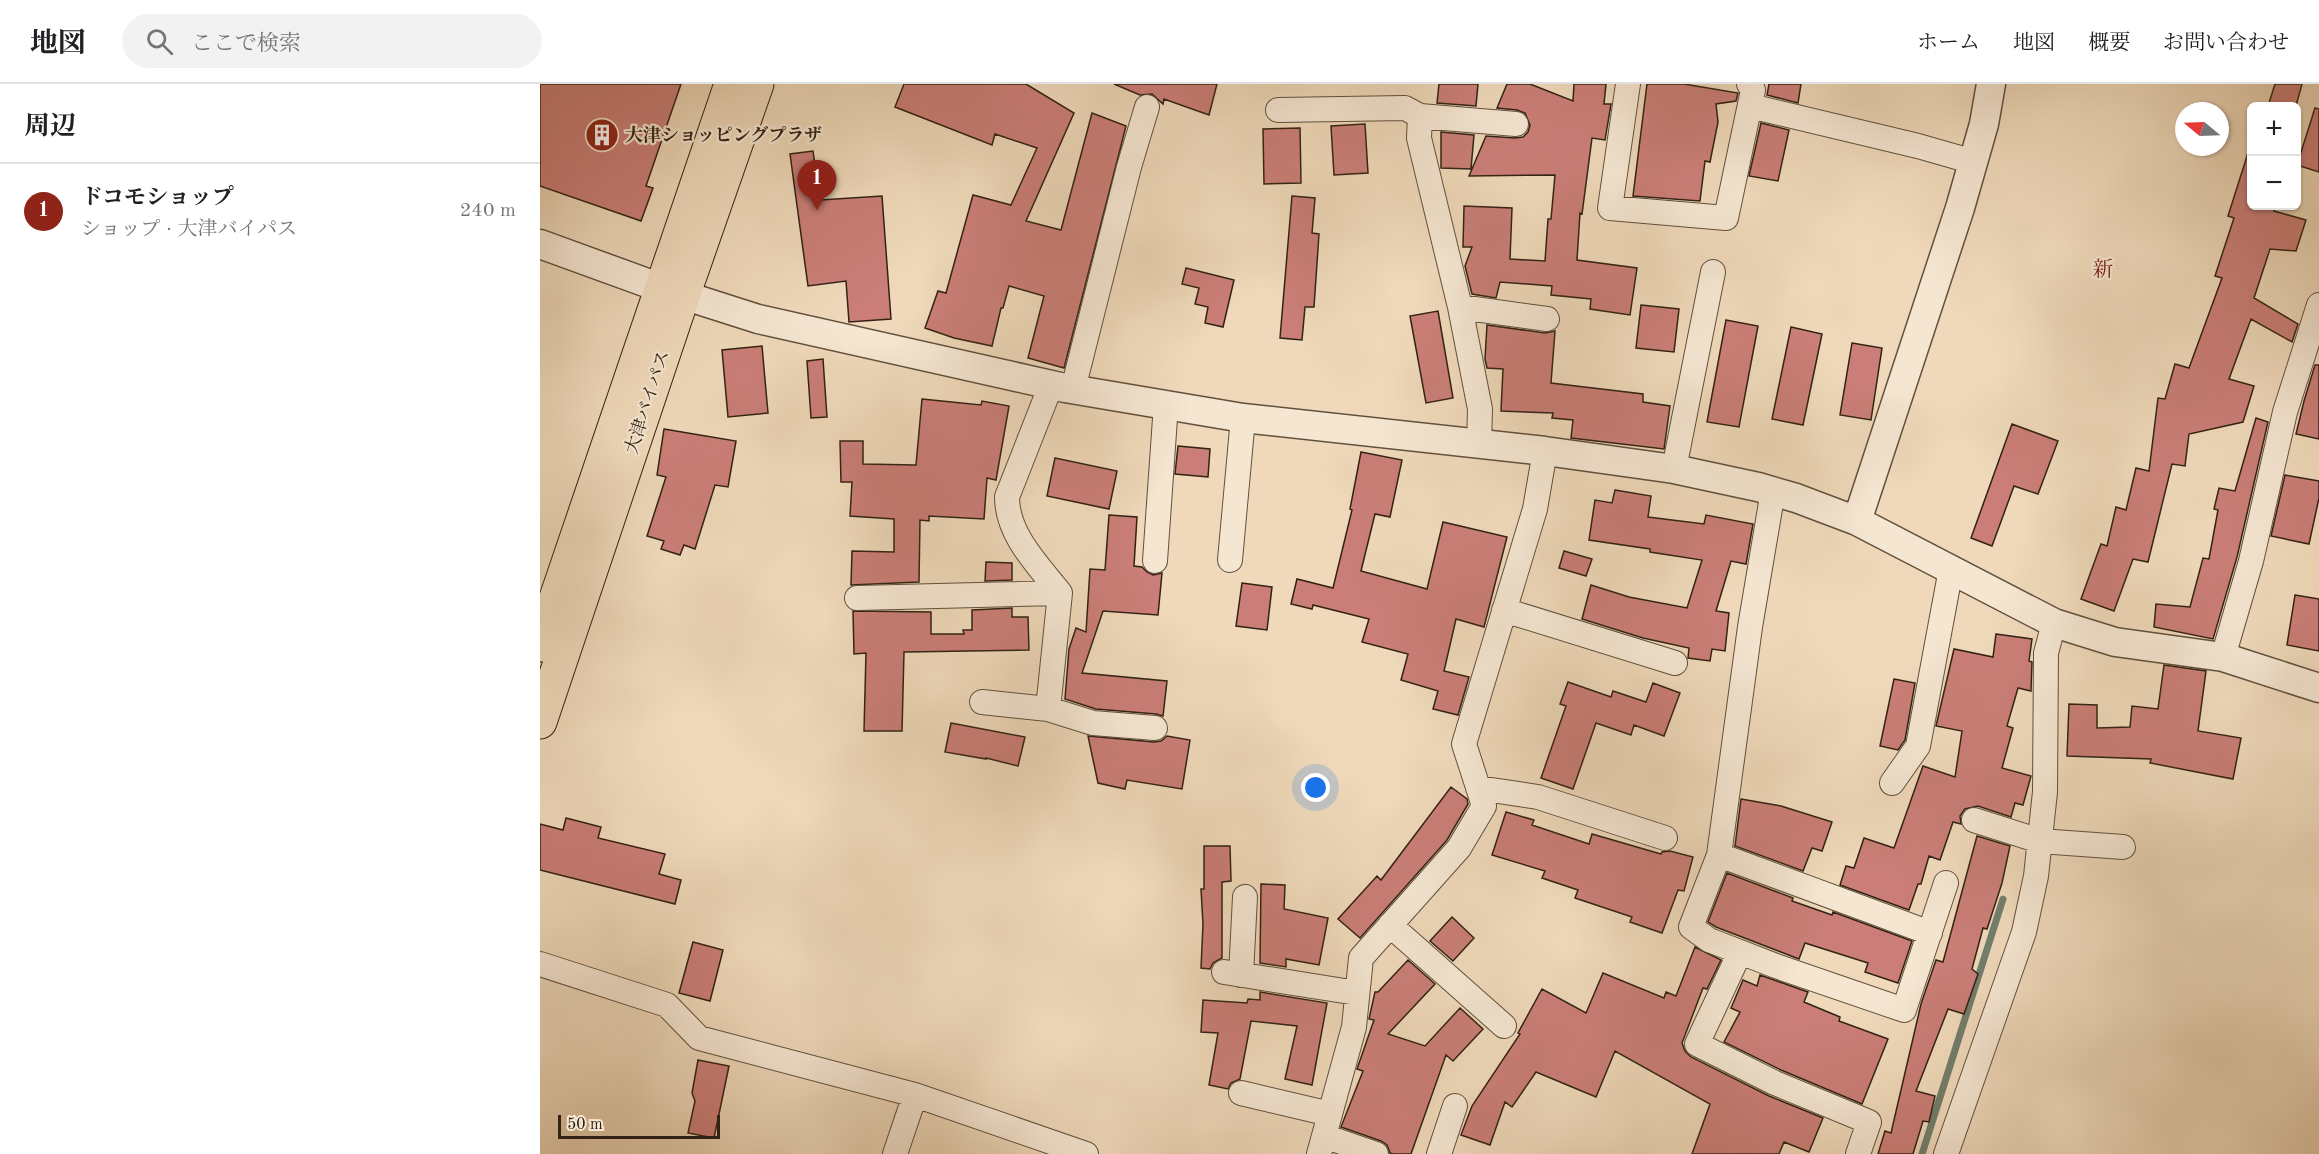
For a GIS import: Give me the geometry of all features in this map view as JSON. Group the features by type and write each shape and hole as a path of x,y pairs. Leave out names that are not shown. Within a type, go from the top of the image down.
{"highway":[{"name":"大津バイパス","path":"540,722 672,292 731,84"},
{"name":"大津バイパス","path":"540,645 672,292 757,84"}],"street":[{"path":"1628,84 1610,208 1726,218 1750,95 1974,162"},
{"path":"1857,521 1974,162 1991,84"},
{"path":"1048,710 1060,594 1013,530 1007,512 1007,497 1062,387 1148,107"},
{"path":"1278,110 1405,108 1420,116 1516,124"},
{"path":"1420,116 1419,138 1460,307 1480,409 1479,445"},
{"path":"540,244 672,292 758,319 1062,387 1243,418 1545,451 1674,469 1773,491 1857,521 2054,623 2115,642 2223,657 2319,688"},
{"path":"1674,469 1713,272"},
{"path":"2223,657 2251,561 2285,412 2319,305"},
{"path":"1460,307 1547,319"},
{"path":"1155,561 1166,404"},
{"path":"1230,560 1243,418"},
{"path":"1324,1135 1354,1027 1361,958 1460,848 1484,806 1464,744 1535,509 1545,451"},
{"path":"1773,491 1750,627 1719,855 1691,927 1709,940 1904,1010 1946,883"},
{"path":"1892,783 1918,746 1951,569"},
{"path":"857,598 1060,594"},
{"path":"1504,610 1676,663"},
{"path":"1946,1154 2024,932 2036,876 2045,792 2046,653 2054,623"},
{"path":"982,702 1048,710 1093,723 1155,728"},
{"path":"1478,788 1538,797 1665,838"},
{"path":"1974,820 2040,841 2123,848"},
{"path":"1719,855 1930,933"},
{"path":"1245,897 1232,974 1357,993"},
{"path":"1390,925 1504,1026"},
{"path":"1740,952 1697,1044 1775,1083 1869,1122 1858,1154"},
{"path":"540,964 667,1005 699,1038 915,1095 1086,1154"},
{"path":"1241,1093 1324,1135 1376,1154"},
{"path":"895,1154 915,1095"},
{"path":"1439,1154 1455,1106"}],"building":[{"name":"大津ショッピングプラザ","path":"540,84 681,84 646,186 653,188 641,221 540,186"},
{"path":"904,84 1026,84 1074,113 1026,221 1061,230 1092,113 1126,126 1064,368 1028,358 1044,296 1009,286 992,346 954,338 925,328 938,291 946,293 973,195 1011,205 1037,148 995,134 992,145 895,107"},
{"path":"1114,84 1217,84 1209,115 1164,99 1163,104 1152,94 1140,95"},
{"path":"1439,84 1478,84 1476,106 1437,103"},
{"path":"1507,84 1530,84 1573,101 1574,84 1606,84 1604,104 1611,104 1605,140 1592,138 1582,214 1580,213 1577,260 1637,268 1630,315 1590,309 1591,299 1551,295 1552,286 1500,282 1496,298 1472,294 1465,266 1472,247 1463,247 1464,206 1512,208 1510,259 1545,261 1548,219 1551,219 1555,175 1469,176 1486,136 1515,138 1523,137 1528,132 1530,125 1525,113 1497,108"},
{"path":"1647,84 1684,84 1738,93 1736,101 1716,104 1718,122 1710,162 1705,161 1700,201 1633,196"},
{"path":"1769,84 1801,84 1798,103 1767,95"},
{"path":"2275,84 2302,84 2297,102 2269,102"},
{"path":"2315,108 2319,109 2319,172 2301,166 2301,152"},
{"path":"1761,123 1789,130 1778,181 1749,176"},
{"path":"1365,124 1368,173 1334,175 1331,126"},
{"path":"1300,128 1301,183 1264,184 1263,129"},
{"path":"1441,132 1474,135 1471,169 1441,168"},
{"path":"813,151 820,200 882,196 891,319 849,322 846,281 808,286 790,154"},
{"path":"2247,156 2247,210 2274,210 2306,220 2296,251 2270,249 2254,298 2298,324 2292,342 2251,319 2229,379 2254,386 2243,422 2189,434 2185,466 2172,464 2148,562 2133,559 2114,611 2081,599 2101,544 2107,546 2116,507 2126,510 2136,468 2149,471 2158,398 2165,399 2175,364 2189,368 2222,278 2215,276 2234,218 2228,216"},
{"path":"1292,196 1315,198 1312,233 1319,234 1314,307 1305,307 1302,340 1280,338"},
{"path":"1186,268 1234,280 1223,327 1205,323 1208,307 1195,304 1199,288 1182,284"},
{"path":"1641,305 1679,309 1674,352 1636,348"},
{"path":"1438,311 1453,398 1426,403 1410,316"},
{"path":"1726,320 1758,326 1739,427 1707,422"},
{"path":"1487,325 1545,333 1555,331 1551,383 1643,394 1643,402 1670,406 1664,449 1571,438 1573,420 1552,418 1553,413 1501,411 1503,369 1487,368 1485,359"},
{"path":"1791,327 1822,334 1803,425 1772,419"},
{"path":"1852,343 1882,348 1871,420 1840,415"},
{"path":"762,346 768,413 728,417 722,350"},
{"path":"823,359 827,417 811,418 807,361"},
{"path":"2315,365 2319,365 2319,439 2296,434"},
{"path":"922,399 981,405 982,401 1009,406 996,480 987,478 984,519 929,516 929,521 920,520 919,582 851,585 852,551 894,552 894,519 850,516 852,482 841,482 840,441 863,441 863,464 916,465"},
{"path":"2256,418 2268,422 2237,557 2213,639 2154,627 2156,604 2190,607 2203,558 2209,559 2218,510 2214,509 2219,488 2235,491"},
{"path":"2012,424 2058,441 2038,494 2014,486 1992,546 1971,538"},
{"path":"664,429 736,441 728,487 715,485 695,549 684,545 680,555 661,549 664,541 647,536 666,477 657,475"},
{"path":"1178,446 1210,449 1208,477 1175,474"},
{"path":"1361,452 1402,460 1390,517 1375,514 1361,571 1427,589 1443,522 1507,537 1484,627 1456,619 1444,671 1469,677 1458,715 1433,709 1438,691 1401,680 1408,654 1362,642 1369,619 1313,605 1312,609 1291,604 1297,579 1333,588 1352,510 1350,509"},
{"path":"1055,458 1117,471 1109,509 1047,496"},
{"path":"2285,475 2319,481 2319,498 2309,544 2271,536"},
{"path":"1615,490 1651,496 1648,517 1704,524 1706,515 1753,524 1746,564 1731,561 1716,611 1729,613 1725,651 1712,649 1710,661 1688,658 1689,648 1643,638 1582,619 1591,585 1629,597 1687,608 1702,560 1589,540 1595,500 1612,503"},
{"path":"1109,515 1137,517 1134,566 1142,567 1153,575 1162,573 1158,615 1103,611 1082,673 1167,681 1163,716 1096,709 1065,699 1069,649 1076,628 1086,632 1090,569 1105,570"},
{"path":"1564,551 1592,559 1586,576 1559,568"},
{"path":"986,562 1012,563 1012,580 985,581"},
{"path":"1242,583 1272,587 1267,630 1236,626"},
{"path":"2295,595 2319,599 2319,651 2287,645"},
{"path":"1012,608 1012,617 1028,617 1029,650 904,652 902,731 864,731 866,653 854,654 853,611 931,612 931,634 964,634 963,630 972,630 972,610"},
{"path":"1996,634 2032,639 2029,661 2032,662 2031,691 2018,688 2007,726 2013,728 2002,768 2031,776 2023,805 2015,803 2011,817 1978,806 1965,809 1960,816 1961,824 1953,822 1940,860 1929,856 1921,884 1918,884 1909,910 1840,885 1846,866 1854,868 1864,838 1894,848 1923,766 1955,777 1962,731 1936,726 1954,649 1993,657"},
{"path":"2164,665 2206,671 2198,731 2241,738 2233,779 2150,763 2151,759 2067,756 2069,704 2097,705 2097,728 2130,727 2132,706 2158,709"},
{"path":"1894,679 1915,683 1905,740 1898,750 1880,746"},
{"path":"1568,682 1611,697 1613,691 1646,702 1653,683 1680,693 1664,736 1634,725 1631,735 1596,723 1573,789 1541,778 1566,706 1560,704"},
{"path":"951,723 1025,737 1018,766 986,758 945,752"},
{"path":"1088,736 1154,742 1161,741 1167,736 1190,740 1182,789 1127,780 1125,789 1098,783"},
{"path":"1451,787 1467,799 1468,804 1447,840 1360,938 1338,919 1377,876 1381,880"},
{"path":"1741,799 1781,806 1832,822 1822,851 1812,848 1803,871 1735,846"},
{"path":"1506,812 1534,820 1532,825 1589,844 1592,834 1661,854 1670,851 1693,857 1684,891 1678,890 1662,933 1630,922 1632,917 1575,898 1578,890 1542,878 1545,871 1492,855"},
{"path":"566,818 601,827 598,838 665,854 659,874 681,880 675,904 540,870 540,824 563,830"},
{"path":"1977,836 2010,846 2002,883 1987,929 1983,928 1972,969 1978,974 1964,1014 1948,1009 1916,1091 1935,1096 1929,1122 1923,1121 1913,1154 1878,1154 1885,1131 1891,1133 1921,1004 1936,960 1943,962"},
{"path":"1204,846 1230,846 1231,881 1222,882 1222,958 1213,963 1210,969 1201,968 1203,924 1201,889 1204,889"},
{"path":"1727,873 1793,898 1792,901 1832,915 1833,912 1912,941 1898,983 1865,972 1868,963 1805,943 1799,959 1708,922"},
{"path":"1261,884 1285,885 1284,909 1328,918 1319,965 1286,959 1286,967 1260,963"},
{"path":"1452,917 1474,938 1453,961 1430,941"},
{"path":"693,942 723,950 710,1001 679,993"},
{"path":"1695,947 1721,960 1707,989 1703,988 1682,1043 1685,1051 1691,1057 1769,1096 1823,1118 1809,1152 1784,1142 1779,1154 1692,1154 1710,1104 1615,1051 1596,1097 1536,1072 1512,1107 1505,1102 1490,1145 1461,1135 1472,1106 1520,1034 1518,1033 1542,989 1586,1013 1603,973 1664,998 1666,992 1676,996"},
{"path":"1408,960 1435,984 1388,1034 1425,1046 1460,1008 1483,1029 1453,1061 1446,1055 1411,1154 1393,1154 1381,1141 1341,1127 1363,1071 1357,1069 1374,1020 1369,1019 1375,992 1378,992"},
{"path":"1760,975 1808,992 1804,1002 1840,1017 1839,1021 1888,1039 1862,1104 1781,1070 1724,1042 1740,1012 1731,1008 1743,980 1757,986"},
{"path":"1260,992 1327,1003 1312,1085 1285,1079 1297,1026 1251,1021 1240,1079 1231,1083 1228,1089 1209,1085 1218,1033 1201,1032 1203,1000 1247,1003 1248,999 1260,1000"},
{"path":"698,1060 729,1066 714,1138 688,1133 695,1101 692,1093"}],"waterway":[{"path":"1922,1154 2003,899"}],"place":[{"name":"大津ショッピングプラザ","path":"602,135"},
{"name":"ドコモショップ","path":"817,210"}],"district":[{"name":"新","path":"2103,269"}]}
